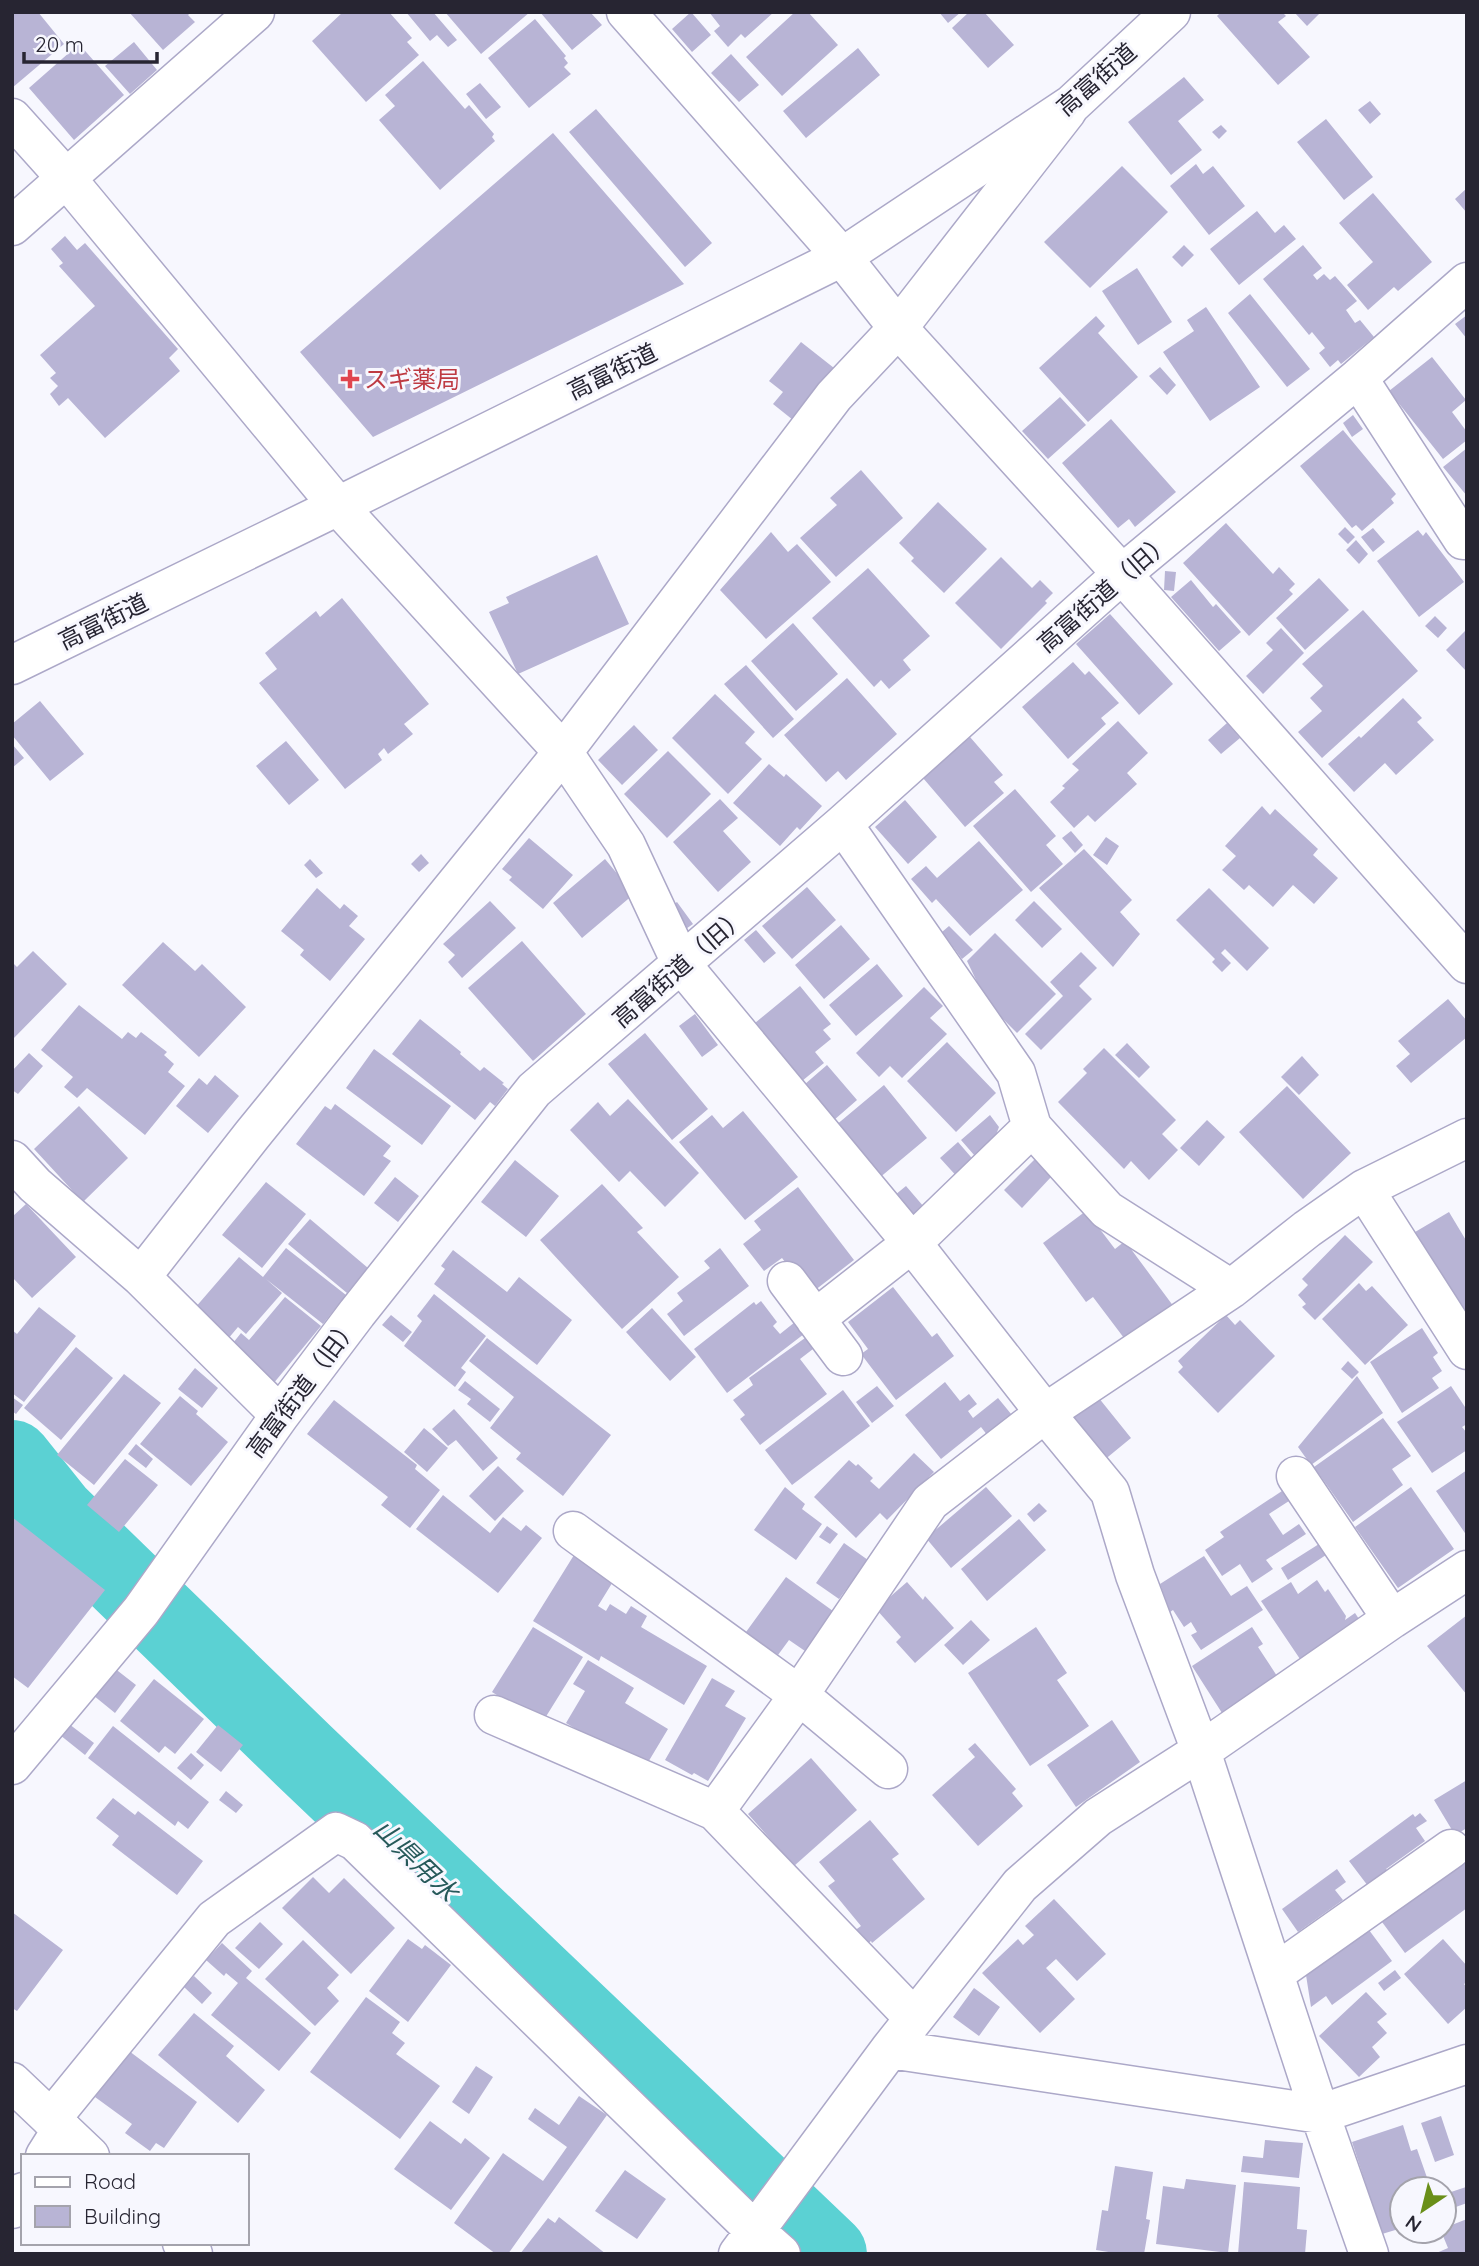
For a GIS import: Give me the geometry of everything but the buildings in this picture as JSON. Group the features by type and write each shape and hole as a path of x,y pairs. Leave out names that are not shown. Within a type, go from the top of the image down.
{"street":[{"path":"12,226 255,12"},
{"path":"626,12 842,257 898,328 1122,574 1467,964"},
{"name":"高富街道","path":"12,665 842,257 1072,104 1171,12"},
{"path":"141,1276 563,752 834,396 898,328 1072,104"},
{"path":"12,118 66,178 338,506 563,752 626,845 682,965 912,1243 1110,1492 1135,1574 1201,1751 1368,2254"},
{"name":"高富街道（旧）","path":"12,1765 141,1611 280,1415 357,1313 534,1090 843,824 1122,574 1358,378 1467,282"},
{"path":"1358,378 1463,540"},
{"path":"843,824 1016,1073 1032,1127 1107,1210 1231,1289"},
{"path":"815,1319 912,1243 1032,1127"},
{"path":"715,1811 799,1695 930,1502 1045,1413 1231,1289 1307,1229 1364,1189 1467,1138"},
{"path":"12,1160 35,1185 141,1276 280,1415"},
{"path":"1364,1189 1467,1350"},
{"path":"787,1281 843,1356"},
{"path":"1296,1476 1392,1619"},
{"path":"573,1531 799,1695 888,1769"},
{"path":"53,2135 214,1919 336,1832 355,1841 758,2246 784,2192 890,2049 1020,1885 1098,1817 1201,1751 1467,1570"},
{"path":"494,1715 715,1811 914,2018"},
{"path":"1274,1974 1451,1849"},
{"path":"890,2049 1320,2114 1467,2064"},
{"path":"12,2082 53,2135 86,2154"}],"waterway":[{"name":"山県用水","path":"12,1460 56,1515 304,1756 827,2254"}],"place":[{"name":"スギ薬局","path":"350,379"}]}
